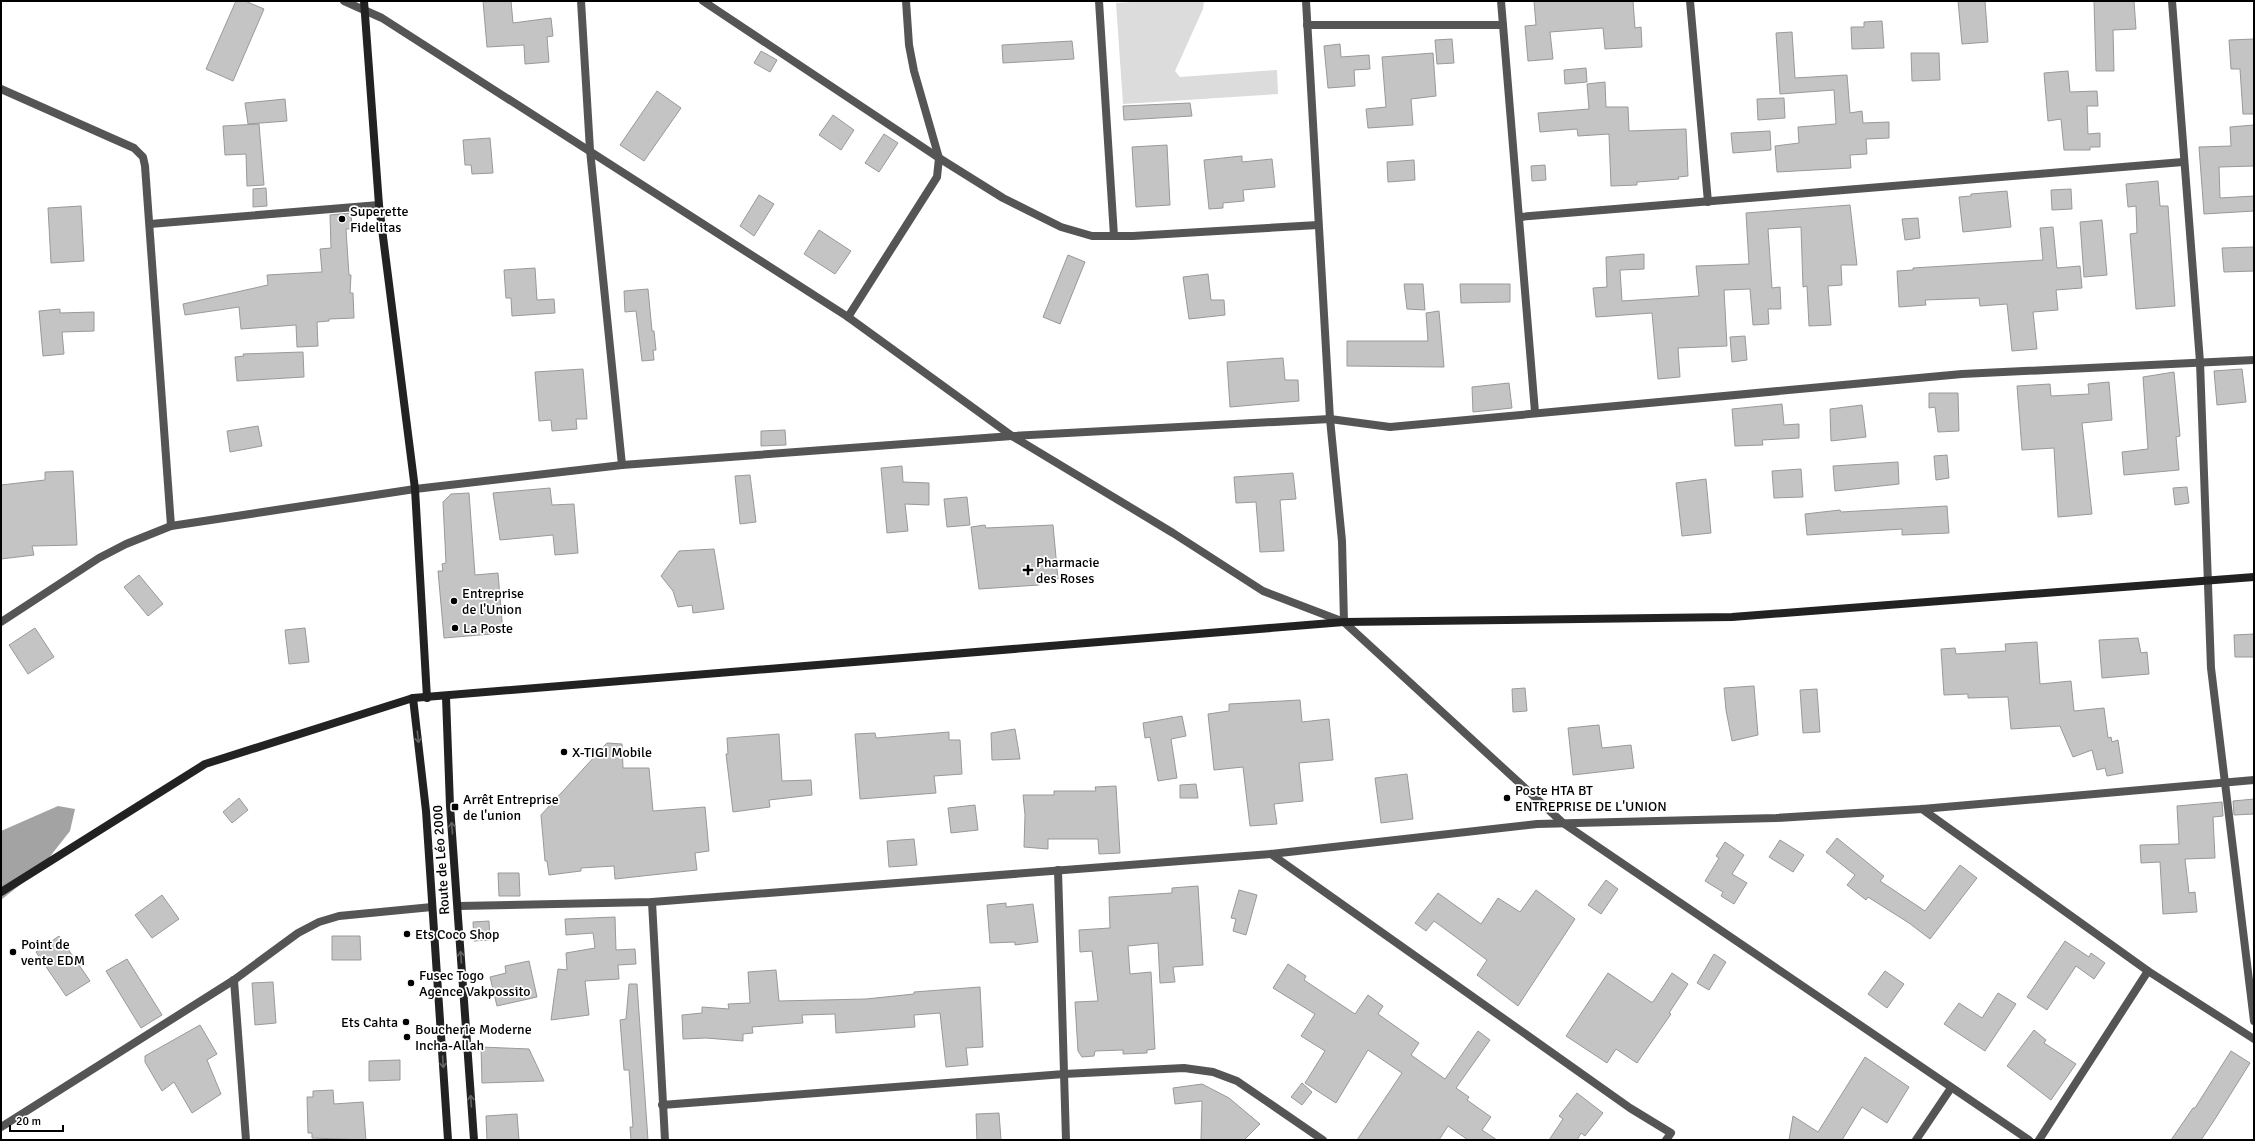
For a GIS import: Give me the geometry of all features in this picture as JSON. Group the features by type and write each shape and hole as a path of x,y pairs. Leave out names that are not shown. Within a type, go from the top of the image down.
{"street":[{"path":"344,1 364,5 848,317 1012,436 1172,533 1263,591 1344,622 1563,823 2029,1140"},
{"path":"581,1 590,150 622,466"},
{"path":"703,1 939,158 1003,198 1061,226 1092,236 1114,236 1318,225"},
{"path":"848,317 937,178 939,158 914,71 909,45 906,1"},
{"path":"1099,1 1114,236"},
{"path":"1306,1 1330,419 1342,541 1344,622"},
{"path":"1501,1 1535,412"},
{"path":"1690,1 1708,202"},
{"path":"2172,1 2200,362 2212,668 2254,1021"},
{"path":"364,5 379,205 415,489 427,698"},
{"path":"1307,25 1502,24"},
{"path":"1,89 139,151 145,166 171,526"},
{"path":"1520,217 2184,162"},
{"path":"150,224 379,205"},
{"path":"1,622 99,558 126,544 171,526 415,489 622,466 1012,436 1330,419 1390,427 1535,412 1962,374 2254,360"},
{"path":"1,892 205,764 413,698 446,697 1344,622 1732,617 2254,577"},
{"name":"Route de Léo 2000","path":"446,697 450,806 474,1140"},
{"path":"413,698 423,776 448,1140"},
{"path":"458,906 652,902 1271,854 1563,823 1776,818 1922,810 2254,780"},
{"path":"1922,810 2148,971 2254,1039"},
{"path":"1271,854 1630,1108 1671,1133 1666,1140"},
{"path":"1058,870 1066,1140"},
{"path":"652,902 665,1140"},
{"path":"1,1127 234,980 298,933 319,922 340,916 432,907"},
{"path":"2038,1140 2148,971"},
{"path":"234,980 246,1140"},
{"path":"662,1105 1064,1074 1184,1068 1213,1072 1237,1081 1323,1140"},
{"path":"1916,1140 1951,1088"}],"shaded area":[{"path":"1147,1 1204,1 1203,9 1175,71 1180,77 1277,70 1278,94 1123,104 1116,3"},
{"path":"58,806 75,809 70,831 41,868 1,900 1,831"}],"building":[{"path":"236,1 245,1 264,9 233,81 206,69"},
{"path":"483,1 511,1 513,23 551,18 553,36 547,37 549,62 525,64 524,45 487,47"},
{"path":"1534,1 1633,1 1635,28 1641,27 1642,47 1605,49 1603,28 1550,32 1553,59 1528,61 1525,26 1536,25"},
{"path":"1958,1 1985,1 1988,42 1962,44"},
{"path":"2094,1 2134,1 2136,29 2113,30 2114,71 2096,71"},
{"path":"1882,21 1884,48 1852,49 1851,27 1864,27 1864,22"},
{"path":"1792,32 1795,78 1847,75 1850,113 1862,111 1863,123 1889,122 1889,138 1866,139 1867,154 1850,155 1851,168 1777,172 1775,146 1799,143 1798,127 1836,124 1834,90 1780,94 1776,33"},
{"path":"1452,39 1454,63 1437,64 1435,40"},
{"path":"2254,39 2254,114 2243,114 2240,69 2231,69 2229,40"},
{"path":"1072,41 1074,59 1003,63 1002,45"},
{"path":"1340,44 1341,57 1369,55 1370,69 1354,70 1355,86 1328,88 1324,46"},
{"path":"761,51 777,60 770,72 754,63"},
{"path":"1433,53 1436,96 1411,99 1413,125 1368,128 1366,109 1386,107 1382,57"},
{"path":"1911,53 1939,53 1940,80 1912,81"},
{"path":"1586,68 1587,82 1565,84 1564,70"},
{"path":"2068,71 2070,92 2097,91 2098,106 2087,106 2088,134 2100,133 2100,147 2090,147 2090,150 2064,150 2061,119 2048,121 2044,73"},
{"path":"1605,82 1606,107 1628,107 1629,131 1686,129 1688,176 1678,177 1679,179 1637,182 1637,185 1611,186 1609,134 1578,136 1577,129 1540,132 1538,113 1589,109 1587,84"},
{"path":"657,91 681,108 644,161 620,145"},
{"path":"1784,98 1785,118 1758,120 1757,99"},
{"path":"285,99 287,121 248,124 245,103"},
{"path":"1190,103 1192,116 1124,120 1123,106"},
{"path":"833,115 854,130 841,150 819,135"},
{"path":"259,124 264,185 247,186 246,154 225,155 223,126"},
{"path":"2254,125 2254,166 2219,167 2220,198 2254,196 2254,211 2204,214 2199,147 2231,146 2230,127"},
{"path":"1770,131 1771,150 1733,153 1731,133"},
{"path":"884,134 898,143 879,172 865,163"},
{"path":"490,138 493,173 472,174 471,165 465,165 463,140"},
{"path":"1167,145 1170,205 1136,207 1132,147"},
{"path":"1242,156 1242,162 1272,159 1275,187 1243,190 1244,201 1223,203 1223,208 1209,209 1204,160"},
{"path":"1414,160 1415,180 1388,182 1387,162"},
{"path":"1545,165 1546,180 1532,181 1531,166"},
{"path":"2158,181 2160,206 2168,206 2175,306 2136,309 2130,234 2137,233 2136,206 2128,207 2126,184"},
{"path":"266,188 267,206 253,207 253,189"},
{"path":"2071,189 2072,209 2052,210 2051,190"},
{"path":"2007,191 2011,227 1963,232 1959,197 1971,196 1971,194"},
{"path":"759,195 774,204 754,236 740,226"},
{"path":"1850,205 1857,265 1841,265 1842,285 1828,286 1831,325 1809,326 1807,286 1803,287 1801,227 1768,229 1772,288 1780,287 1781,309 1768,309 1769,324 1753,325 1750,289 1724,290 1727,346 1678,348 1680,377 1658,379 1652,313 1596,317 1593,288 1607,287 1606,257 1644,254 1644,269 1620,270 1622,301 1699,296 1696,266 1749,264 1746,213"},
{"path":"81,206 84,261 51,263 48,208"},
{"path":"351,213 352,229 346,229 349,275 351,275 350,293 353,293 354,318 329,319 329,321 317,322 318,346 297,347 296,325 241,329 239,307 185,315 183,304 268,285 267,275 322,272 320,249 331,248 330,215"},
{"path":"1918,218 1920,238 1905,240 1902,219"},
{"path":"2102,220 2107,275 2084,277 2080,222"},
{"path":"2053,227 2057,268 2080,266 2082,288 2056,290 2058,310 2033,312 2037,349 2012,351 2007,304 1980,306 1979,298 1925,300 1926,305 1899,307 1897,271 1913,270 1913,268 2043,260 2040,228"},
{"path":"819,230 851,251 835,274 804,254"},
{"path":"2254,247 2254,271 2224,272 2222,248"},
{"path":"1068,255 1085,262 1060,324 1043,317"},
{"path":"535,268 537,300 554,299 555,313 512,316 511,298 506,298 504,270"},
{"path":"1208,274 1211,300 1224,300 1225,315 1189,319 1183,277"},
{"path":"1404,284 1423,284 1425,310 1407,309"},
{"path":"1460,284 1510,284 1510,302 1461,303"},
{"path":"648,289 652,331 654,331 656,350 653,350 654,360 642,361 636,311 625,312 624,291"},
{"path":"60,309 60,313 94,312 94,331 62,332 64,354 43,356 39,311"},
{"path":"1439,311 1444,367 1347,366 1347,341 1428,341 1426,313"},
{"path":"1745,336 1747,360 1732,362 1730,337"},
{"path":"303,352 304,377 237,381 235,357 244,356 243,354"},
{"path":"1283,358 1285,380 1298,380 1299,401 1230,407 1227,362"},
{"path":"583,369 587,419 576,419 577,429 552,431 551,420 539,421 535,372"},
{"path":"2242,369 2246,402 2217,405 2214,371"},
{"path":"2174,372 2180,436 2176,437 2179,470 2124,475 2122,452 2148,449 2143,377"},
{"path":"2109,382 2112,420 2082,423 2092,514 2058,517 2054,448 2022,450 2017,386 2050,384 2051,396 2089,394 2088,384"},
{"path":"1509,383 1512,408 1473,412 1472,387"},
{"path":"1929,393 1958,393 1959,431 1938,432 1935,407 1929,408"},
{"path":"1782,404 1784,425 1799,424 1799,438 1762,440 1763,445 1735,446 1732,409"},
{"path":"1862,405 1866,437 1831,441 1830,409"},
{"path":"258,426 262,446 230,452 227,431"},
{"path":"785,430 786,445 761,446 761,431"},
{"path":"1947,455 1949,478 1936,480 1934,456"},
{"path":"1898,462 1899,484 1835,491 1833,466"},
{"path":"902,466 903,482 929,483 929,505 905,504 908,531 887,533 881,468"},
{"path":"1801,469 1803,497 1774,498 1772,471"},
{"path":"73,471 77,545 32,546 34,555 1,559 1,485 45,480 45,472"},
{"path":"1293,473 1296,499 1280,500 1284,551 1260,552 1256,502 1236,503 1234,477"},
{"path":"750,475 756,522 740,524 735,476"},
{"path":"1706,479 1711,533 1682,536 1676,483"},
{"path":"2187,487 2189,503 2175,505 2173,488"},
{"path":"550,488 552,505 574,504 578,553 555,555 553,535 500,540 493,493"},
{"path":"469,493 475,575 498,573 503,633 444,638 438,571 443,571 442,564 446,563 443,502 451,494"},
{"path":"967,497 970,525 947,527 944,499"},
{"path":"1947,506 1949,533 1902,535 1902,529 1807,535 1805,514 1840,510 1841,512"},
{"path":"985,525 986,528 1053,525 1058,579 1038,578 1039,585 979,589 971,527"},
{"path":"714,549 724,609 693,613 692,605 678,607 673,591 661,576 679,551"},
{"path":"139,575 163,604 148,616 124,587"},
{"path":"35,628 54,657 28,674 9,645"},
{"path":"305,628 309,662 289,664 285,630"},
{"path":"2254,634 2254,657 2235,657 2234,635"},
{"path":"2138,638 2141,653 2147,652 2149,674 2102,678 2099,640"},
{"path":"2037,642 2040,684 2071,681 2074,711 2104,708 2108,738 2111,737 2112,742 2118,740 2123,773 2107,776 2105,768 2097,770 2092,750 2073,757 2060,726 2011,729 2008,697 1968,698 1968,694 1944,695 1941,649 1955,648 1956,654 2006,651 2005,644"},
{"path":"1754,686 1758,735 1732,741 1726,710 1724,688"},
{"path":"1525,688 1527,711 1513,712 1512,689"},
{"path":"1817,689 1820,732 1803,733 1800,690"},
{"path":"1300,700 1302,722 1329,719 1333,760 1299,763 1303,801 1274,804 1277,824 1250,826 1243,767 1214,770 1208,714 1229,711 1229,704"},
{"path":"1182,716 1186,736 1171,739 1177,778 1158,781 1150,737 1145,738 1143,723"},
{"path":"1599,725 1602,748 1631,745 1634,768 1573,775 1568,728"},
{"path":"1015,729 1020,759 992,760 991,733"},
{"path":"949,732 949,740 960,740 962,774 934,776 936,793 860,799 855,734 875,733 876,738"},
{"path":"779,734 782,781 811,780 812,795 769,800 770,807 733,812 726,754 728,754 727,738"},
{"path":"607,743 622,744 623,768 649,768 653,811 705,807 709,851 695,853 697,870 615,879 614,866 581,868 581,871 549,875 547,861 545,861 541,815"},
{"path":"1407,774 1413,819 1381,823 1375,778"},
{"path":"1196,784 1198,798 1180,798 1180,785"},
{"path":"1116,786 1120,853 1099,854 1098,839 1048,839 1048,849 1024,847 1025,815 1023,795 1054,795 1054,791 1096,791 1095,787"},
{"path":"239,798 248,810 232,823 223,812"},
{"path":"2254,799 2254,814 2234,815 2233,801"},
{"path":"2222,802 2223,816 2213,817 2215,858 2185,859 2189,893 2195,892 2197,912 2163,914 2160,862 2141,863 2140,845 2179,844 2177,806"},
{"path":"975,805 978,830 951,833 948,808"},
{"path":"1837,838 1884,876 1880,881 1925,911 1960,865 1977,878 1930,939 1909,923 1868,897 1866,900 1847,885 1855,875 1826,852"},
{"path":"914,839 917,865 889,867 887,841"},
{"path":"1780,840 1804,855 1793,872 1769,857"},
{"path":"1725,842 1744,855 1732,874 1747,883 1734,904 1721,896 1723,892 1705,881 1719,858 1716,856"},
{"path":"498,873 519,873 520,896 499,896"},
{"path":"1606,880 1618,889 1601,914 1588,905"},
{"path":"1198,886 1203,965 1173,967 1175,982 1160,983 1158,943 1128,946 1130,974 1151,972 1155,1049 1147,1050 1147,1053 1123,1054 1123,1050 1095,1051 1094,1056 1082,1057 1078,1051 1075,1002 1098,1001 1092,951 1080,952 1079,930 1110,928 1109,897 1172,893 1172,888"},
{"path":"1239,890 1257,895 1246,935 1233,931 1236,919 1231,918"},
{"path":"1536,890 1575,919 1518,1006 1477,975 1487,960 1434,921 1426,931 1415,923 1438,893 1481,924 1498,898 1520,912"},
{"path":"162,895 179,919 152,938 135,915"},
{"path":"1006,903 1006,907 1033,904 1038,942 1015,945 1015,942 990,943 987,905"},
{"path":"615,917 616,950 635,949 636,964 618,965 619,979 585,981 589,1015 551,1020 558,969 567,970 566,953 595,948 593,933 566,935 565,919"},
{"path":"489,921 490,940 474,941 473,922"},
{"path":"59,936 90,981 66,996 36,952"},
{"path":"332,936 360,936 361,960 332,960"},
{"path":"2065,941 2089,957 2091,953 2105,963 2094,979 2076,966 2047,1010 2027,997"},
{"path":"1714,954 1726,962 1709,990 1697,983"},
{"path":"127,959 162,1015 141,1028 106,971"},
{"path":"529,961 537,997 497,1006 490,977 506,973 505,966"},
{"path":"1288,964 1306,976 1304,980 1355,1014 1368,995 1383,1006 1378,1014 1419,1043 1411,1055 1445,1079 1478,1031 1490,1040 1456,1088 1469,1097 1467,1100 1491,1117 1482,1130 1497,1140 1468,1140 1448,1126 1439,1140 1357,1140 1402,1073 1368,1050 1336,1103 1305,1083 1325,1051 1301,1036 1315,1014 1273,988"},
{"path":"776,970 779,1001 866,999 914,994 914,992 980,987 983,1047 966,1048 968,1065 946,1067 940,1013 914,1015 915,1027 836,1033 835,1014 802,1015 803,1023 752,1027 753,1033 743,1034 743,1041 706,1038 683,1039 682,1015 702,1013 702,1007 729,1009 728,1004 750,1003 748,972"},
{"path":"1885,971 1904,984 1887,1008 1868,994"},
{"path":"1608,973 1651,1002 1653,1002 1672,973 1688,984 1669,1013 1671,1014 1637,1063 1616,1049 1607,1063 1566,1036"},
{"path":"273,982 276,1023 255,1025 252,983"},
{"path":"629,984 637,984 648,1140 631,1140 630,1127 633,1127 629,1070 624,1070 620,1020 626,1019"},
{"path":"1998,993 2016,1004 1985,1051 1944,1024 1959,1003 1982,1018"},
{"path":"200,1025 217,1054 207,1060 221,1094 192,1113 174,1082 162,1091 145,1062 145,1056"},
{"path":"2034,1030 2046,1040 2044,1043 2076,1064 2051,1100 2007,1066"},
{"path":"481,1047 529,1049 544,1081 482,1083"},
{"path":"2231,1051 2250,1063 2201,1140 2171,1140 2193,1108 2195,1108"},
{"path":"1865,1057 1909,1087 1887,1123 1862,1107 1842,1140 1789,1140 1793,1116 1818,1132"},
{"path":"400,1060 400,1080 369,1081 369,1061"},
{"path":"1302,1083 1312,1092 1302,1105 1291,1097"},
{"path":"1202,1084 1229,1098 1260,1124 1244,1140 1201,1140 1202,1101 1175,1104 1173,1088"},
{"path":"333,1090 334,1104 363,1102 366,1140 312,1138 312,1133 308,1133 307,1097 313,1097 313,1091"},
{"path":"1577,1093 1603,1113 1585,1136 1581,1133 1577,1140 1549,1140 1563,1119 1559,1116"},
{"path":"999,1113 1001,1140 977,1140 976,1114"},
{"path":"517,1114 519,1140 487,1140 486,1116"}],"place":[{"name":"Superette Fidelitas","path":"342,219"},
{"name":"Pharmacie des Roses","path":"1028,570"},
{"name":"Entreprise de l'Union","path":"454,601"},
{"name":"La Poste","path":"455,628"},
{"name":"X-TIGI Mobile","path":"564,752"},
{"name":"Poste HTA BT ENTREPRISE DE L'UNION","path":"1507,798"},
{"name":"Arrêt Entreprise de l'union","path":"455,807"},
{"name":"Ets Coco Shop","path":"407,934"},
{"name":"Point de vente EDM","path":"13,952"},
{"name":"Fusec Togo Agence Vakpossito","path":"411,983"},
{"name":"Ets Cahta","path":"406,1022"},
{"name":"Boucherie Moderne Incha-Allah","path":"407,1037"}]}
